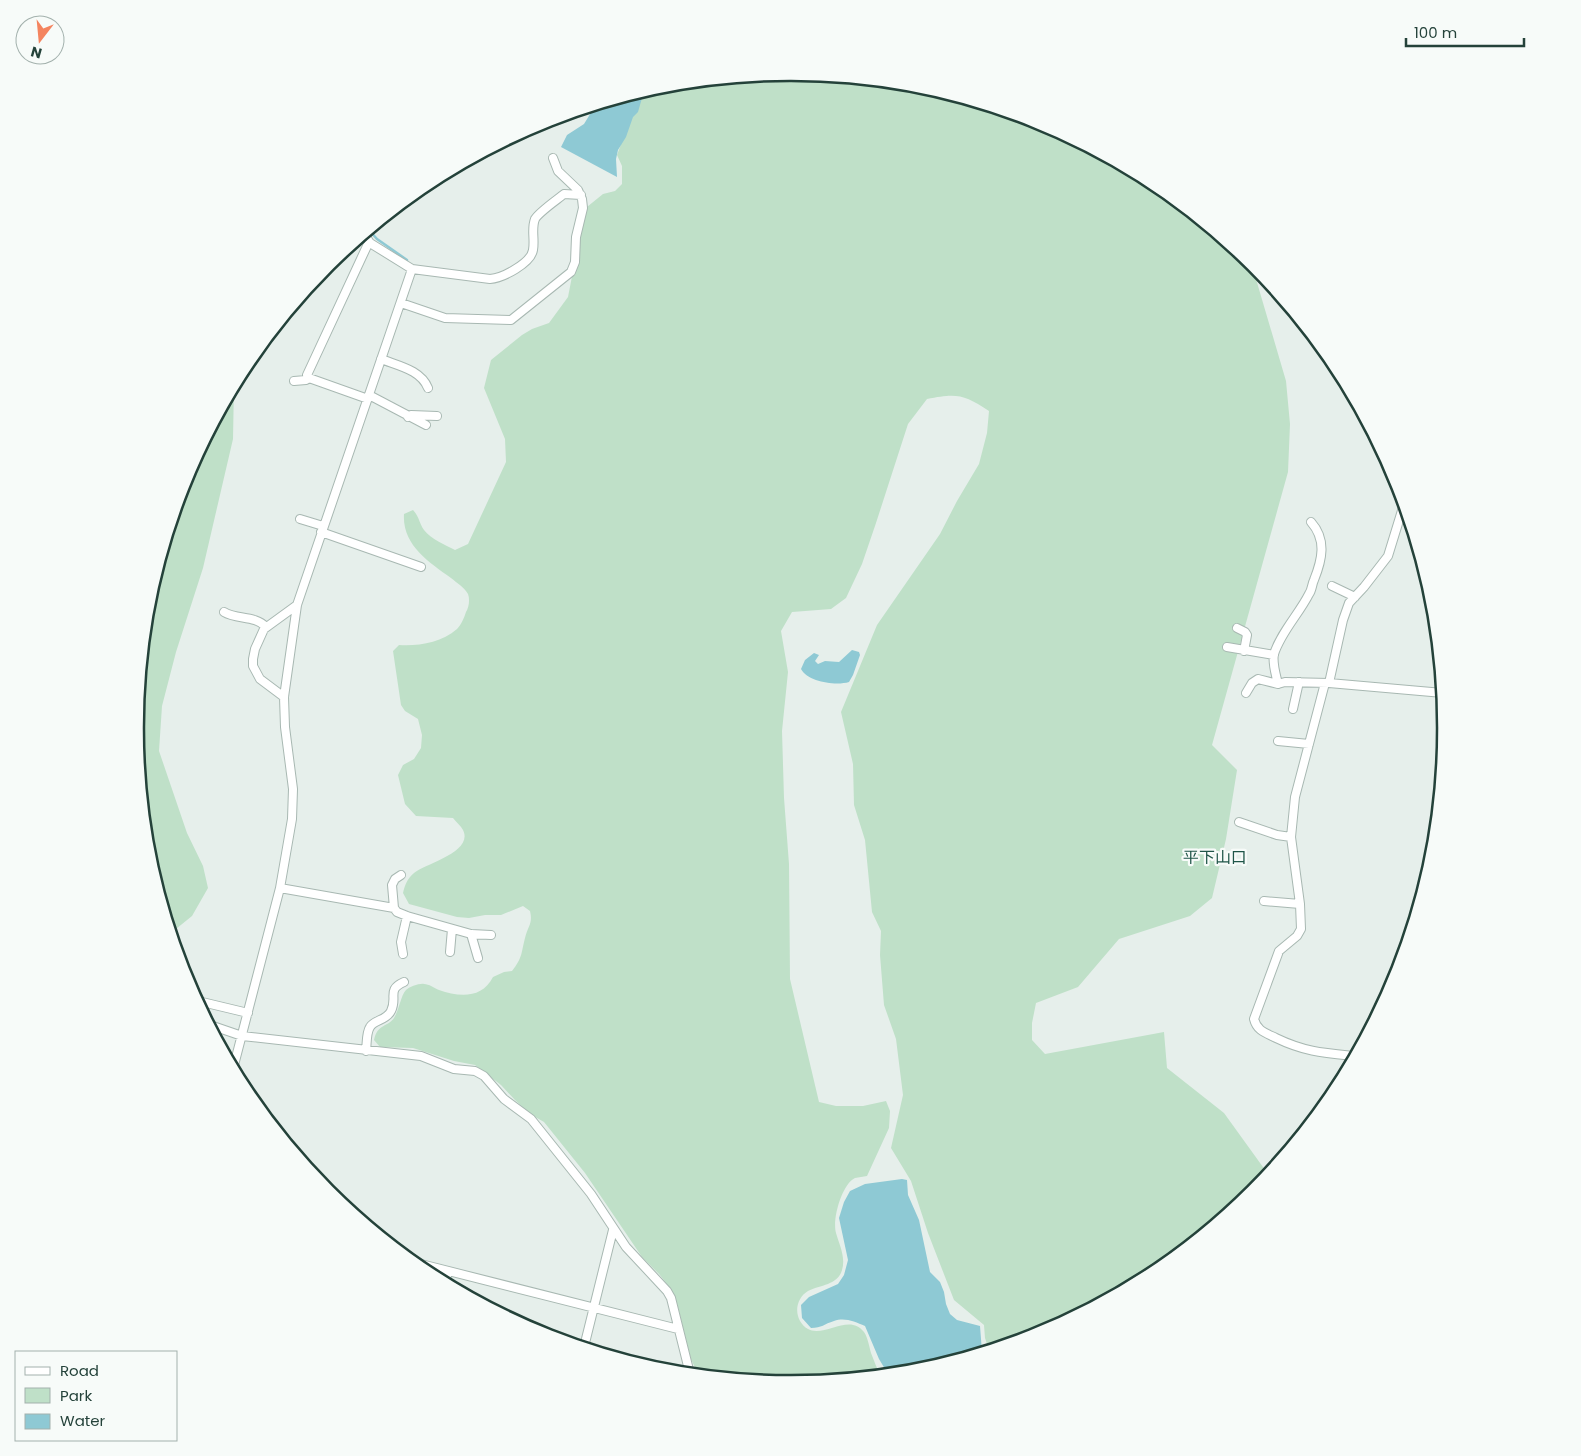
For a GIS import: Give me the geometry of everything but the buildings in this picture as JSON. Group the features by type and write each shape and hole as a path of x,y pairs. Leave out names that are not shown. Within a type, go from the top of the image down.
{"street":[{"path":"400,303 445,318 511,320 572,269 575,262 576,232 583,208 578,190 558,171 552,158"},
{"path":"367,239 370,243 412,269 490,279 501,276 523,264 532,254 534,249 532,233 536,218 563,194 580,195"},
{"path":"309,378 307,375 370,243"},
{"path":"236,1060 280,888 292,819 293,789 285,726 284,698 297,605 412,269"},
{"path":"381,359 412,371 424,379 428,388"},
{"path":"294,381 309,378 368,397 426,425"},
{"path":"408,416 437,416"},
{"path":"1348,1055 1300,1049 1262,1032 1256,1026 1255,1014 1278,951 1297,936 1301,929 1300,904 1291,837 1295,797 1327,683 1342,620 1349,603 1356,597 1388,556 1401,514"},
{"path":"300,519 421,567"},
{"path":"1278,684 1274,655 1280,640 1311,592 1312,582 1322,559 1321,540 1317,528 1312,522"},
{"path":"1332,586 1356,597"},
{"path":"284,698 260,679 253,666 255,648 266,627 297,605"},
{"path":"224,612 259,621 266,627"},
{"path":"1237,628 1246,632 1247,635 1244,651"},
{"path":"1227,648 1274,655"},
{"path":"1246,693 1252,683 1258,680 1278,684 1299,682 1327,683 1436,692"},
{"path":"1294,709 1299,682"},
{"path":"1278,741 1309,744"},
{"path":"1240,822 1277,835 1291,837"},
{"path":"401,875 395,879 392,885 394,908 397,912 471,934 491,935"},
{"path":"280,888 394,908"},
{"path":"1264,901 1300,904"},
{"path":"403,954 401,942 407,916"},
{"path":"450,952 452,929"},
{"path":"471,934 478,958"},
{"path":"366,1051 368,1030 371,1025 391,1013 394,1004 393,990 404,982"},
{"path":"205,1003 248,1013"},
{"path":"217,1028 242,1036 421,1056 454,1069 475,1071 484,1076 504,1099 531,1119 591,1194 613,1230 632,1256 667,1290 671,1298 688,1366"},
{"path":"221,1034 227,1031"},
{"path":"586,1341 613,1230"},
{"path":"433,1267 678,1329"},
{"path":"447,1276 448,1271"}],"green space":[{"path":"790,81 833,83 875,87 958,103 1038,130 1077,148 1150,190 1217,242 1248,271 1256,280 1286,381 1290,424 1288,472 1212,745 1237,770 1226,839 1212,898 1190,916 1119,939 1078,987 1036,1003 1032,1023 1032,1040 1045,1054 1164,1032 1167,1068 1224,1113 1264,1168 1217,1214 1150,1266 1077,1308 1038,1326 987,1344 984,1325 954,1300 928,1233 911,1181 891,1148 903,1095 896,1039 884,1005 880,955 881,931 872,912 865,840 854,805 853,764 841,712 877,625 940,534 979,464 987,433 989,411 973,401 960,396 927,399 908,424 862,564 846,598 831,609 792,612 781,631 788,672 782,731 784,798 789,864 790,979 819,1102 836,1106 863,1106 886,1101 890,1111 889,1128 867,1176 855,1178 850,1182 839,1202 835,1227 843,1260 840,1275 833,1282 808,1291 799,1300 797,1313 800,1321 807,1328 814,1331 849,1324 857,1326 865,1334 877,1369 790,1375 695,1367 677,1303 671,1289 642,1257 585,1173 544,1122 530,1114 501,1085 475,1065 454,1061 413,1048 380,1047 374,1040 380,1028 394,1018 404,992 410,988 426,984 454,994 476,993 483,989 493,977 512,971 520,958 530,925 530,911 523,906 501,915 469,918 457,917 409,904 403,893 407,882 414,873 455,851 462,845 465,838 463,830 453,818 416,816 405,804 398,775 403,765 414,759 421,748 422,735 418,719 405,711 401,705 393,651 399,645 429,643 451,634 461,623 469,601 468,594 462,587 426,559 412,544 407,535 404,514 413,510 422,527 430,536 455,550 468,544 506,462 505,439 484,388 491,360 522,335 549,323 568,297 574,266 572,246 575,222 582,211 603,194 615,191 622,184 622,166 617,155 638,100 706,87"},
{"path":"234,399 233,439 203,568 176,652 162,706 159,751 187,833 203,866 208,888 192,916 176,929 156,854 145,770 145,686 156,602 178,520 210,442"}],"water":[{"path":"642,99 638,112 633,117 626,137 618,150 616,159 617,177 561,147 567,135 584,124 590,114"},
{"path":"852,650 859,652 860,655 849,682 823,682 810,677 801,669 805,660 814,653 819,655 815,661 818,664 825,661 839,662"},
{"path":"907,1180 908,1195 919,1220 930,1272 940,1282 950,1314 957,1320 980,1326 981,1345 958,1353 884,1367 865,1326 850,1320 842,1320 811,1328 802,1318 801,1305 809,1297 838,1284 844,1275 848,1260 839,1218 850,1191 865,1184"}],"waterway":[{"path":"373,235 407,260"}],"district":[{"name":"平下山口","path":"1215,857"}]}
